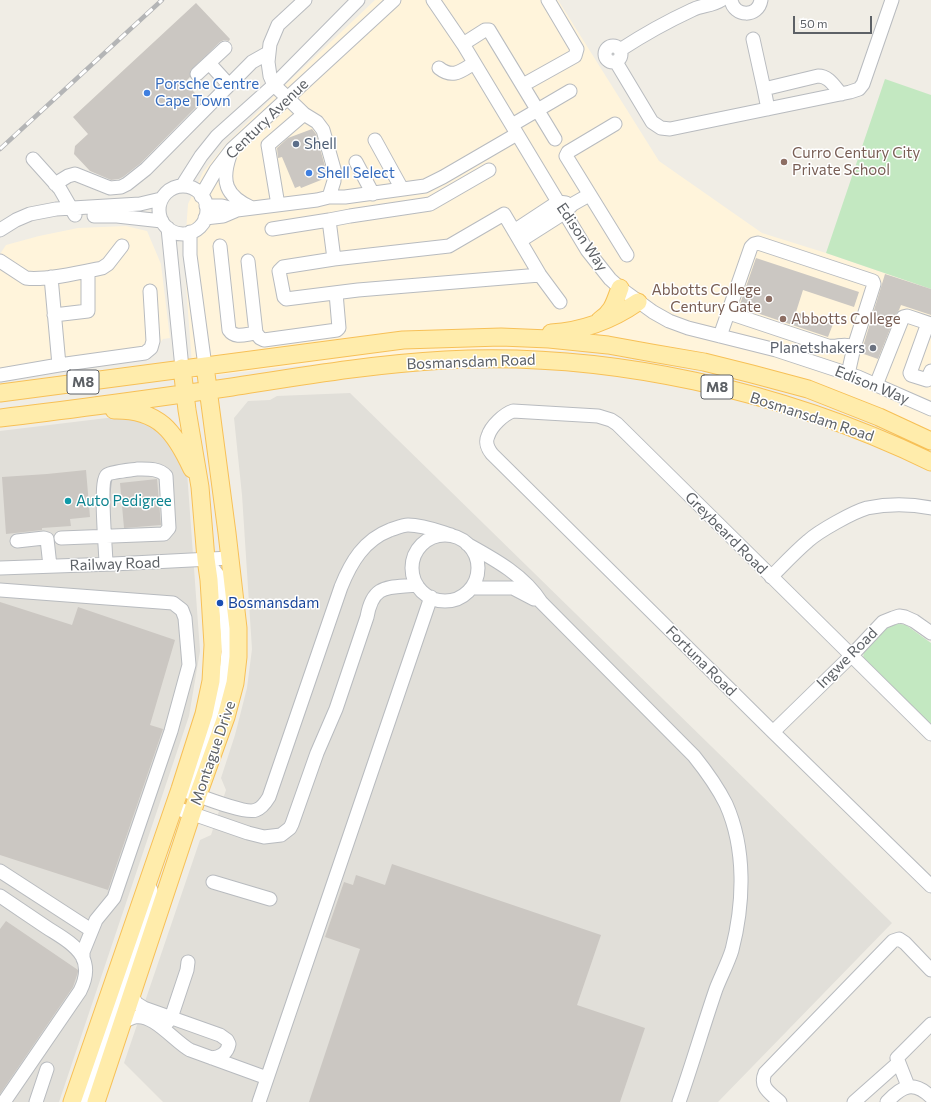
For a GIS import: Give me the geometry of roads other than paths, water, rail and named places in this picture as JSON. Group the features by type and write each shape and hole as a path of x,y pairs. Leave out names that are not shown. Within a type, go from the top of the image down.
{"main road":[{"path":"591,325 606,316 611,311 620,288"},
{"path":"501,337 558,332 591,325 615,316 638,302"},
{"name":"Bosmansdam Road","path":"0,418 185,393 207,378 403,340 501,337 549,339 608,345 704,362 808,389 878,417 931,441"},
{"name":"Bosmansdam Road","path":"0,393 182,368 207,378 298,369 348,369 447,360 550,360 594,364 698,382 792,408 868,434 931,462"},
{"name":"Montague Drive","path":"72,1102 180,789 204,714 209,693 213,662 210,595 200,487 182,368"},
{"name":"Montague Drive","path":"96,1102 231,699 238,657 238,628 207,378"},
{"path":"48,412 120,410 139,412 150,416 164,426 176,438 200,487"}],"street":[{"path":"304,0 278,25 268,53 270,76 274,85 320,127 327,142 334,169 334,181 329,197"},
{"name":"Century Avenue","path":"182,186 210,143 274,85 358,0"},
{"name":"Century Avenue","path":"204,207 216,170 232,149 394,0"},
{"name":"Edison Way","path":"433,0 463,44 514,130 565,206 587,250 610,279 620,288 638,302 669,321 688,328 776,350 848,374 931,409"},
{"path":"523,86 575,56 577,53 577,49 548,0"},
{"path":"762,3 754,11 744,14 733,5 718,2 694,9 663,23 618,56 652,122 661,128 670,129 841,94 858,89 863,84 892,0"},
{"path":"463,44 485,30 488,30 555,139"},
{"path":"753,38 768,109"},
{"path":"196,74 226,48"},
{"path":"56,184 68,176 75,174 110,188 121,187 127,184 146,168 252,62 268,53"},
{"path":"209,63 229,85"},
{"path":"439,68 446,73 452,74 474,63"},
{"path":"764,88 821,76 830,80 841,94"},
{"path":"204,207 222,206 237,210 317,200 329,197 345,197 420,188 430,184 514,130 538,110 570,91"},
{"path":"278,205 268,145 304,114"},
{"path":"615,124 568,152 566,158 627,255"},
{"path":"375,140 402,190"},
{"path":"232,149 226,171 226,183 231,193 237,200 252,208"},
{"path":"33,159 56,184 73,212"},
{"path":"356,162 372,194"},
{"path":"272,229 430,204 489,170"},
{"path":"73,212 117,216 165,225 179,233 190,232 199,227 204,207 193,188 182,186 171,189 161,199 159,209 165,225 182,368"},
{"path":"517,236 565,206 589,195"},
{"path":"0,230 73,212 150,202 161,199"},
{"path":"540,275 336,293 286,299 284,296 280,271 283,267 334,259 449,246 502,214 506,216 540,275 560,302"},
{"path":"329,220 334,259"},
{"path":"190,232 190,254 207,378"},
{"path":"720,336 751,247 758,243 874,281 854,347 848,374"},
{"path":"0,261 26,278 51,276 88,271 106,266 122,246"},
{"path":"220,246 230,333 237,336 256,333"},
{"path":"248,261 256,333 264,340 337,330 339,328 336,293"},
{"path":"54,315 88,311 88,271"},
{"path":"51,276 59,365"},
{"path":"0,375 145,353 151,348 152,341 150,291"},
{"path":"729,313 828,346 833,347 845,344 854,347"},
{"path":"876,385 903,317 907,316 930,324 910,373 911,375 927,380 931,371"},
{"name":"Greybeard Road","path":"492,429 507,413 513,411 598,416 611,420 617,424 931,734"},
{"name":"Fortuna Road","path":"492,429 487,437 487,445 492,454 931,886"},
{"path":"61,538 105,537 166,533 169,528 166,476 164,473 158,470 136,469 106,475 103,485 105,537 106,564"},
{"path":"771,577 809,540 839,521 866,508 891,505 922,506 931,508"},
{"path":"180,789 246,811 256,810 265,803 269,797 341,587 354,560 363,547 383,532 408,525 422,527 460,538 501,564 536,594 541,602 694,756 711,777 726,804 735,830 740,854 741,883 738,921 732,951 716,989 679,1102"},
{"path":"451,535 440,535 430,538 421,545 415,554 412,564 413,575 422,592 431,597 437,600 447,601 456,599 472,588 478,569 477,560 468,544"},
{"path":"17,541 47,539 50,566"},
{"name":"Railway Road","path":"0,568 230,558"},
{"path":"173,807 248,833 264,837 281,835 290,828 317,753 336,709 367,617 372,597 384,589 417,585"},
{"path":"472,588 513,588 541,602"},
{"path":"0,590 173,603 182,610 185,618 189,665 171,731 114,898 96,920 91,930 83,959"},
{"path":"259,1102 431,597"},
{"name":"Ingwe Road","path":"773,732 851,656 883,622 899,616 905,617 914,621 931,633"},
{"path":"0,871 91,930"},
{"path":"213,882 270,899"},
{"path":"83,1102 152,898 151,890 148,884"},
{"path":"0,896 71,944 79,952 83,959 86,973 85,980 80,991 4,1102"},
{"path":"780,1102 763,1085 762,1080 765,1073 893,941 899,939 905,943 931,970"},
{"path":"123,1022 134,1017 142,1017 155,1023 165,1020 187,970 186,962"},
{"path":"132,995 140,1006 165,1020 220,1035 225,1038 228,1044 226,1052 218,1057 212,1058"},
{"path":"165,1020 184,1047 228,1065 267,1078"},
{"path":"908,1086 897,1058 931,1024"},
{"path":"854,1102 898,1063"},
{"path":"36,1102 47,1069"},
{"path":"887,1102 895,1093 908,1086 917,1087 931,1097"}],"railway":[{"path":"0,149 162,0"}],"place":[{"name":"Porsche Centre Cape Town","path":"147,93"},
{"name":"Shell","path":"296,144"},
{"name":"Curro Century City Private School","path":"784,162"},
{"name":"Shell Select","path":"309,173"},
{"name":"Abbotts College Century Gate","path":"769,299"},
{"name":"Abbotts College","path":"783,319"},
{"name":"Planetshakers","path":"873,348"},
{"name":"Auto Pedigree","path":"68,501"},
{"name":"Bosmansdam","path":"220,603"}]}
